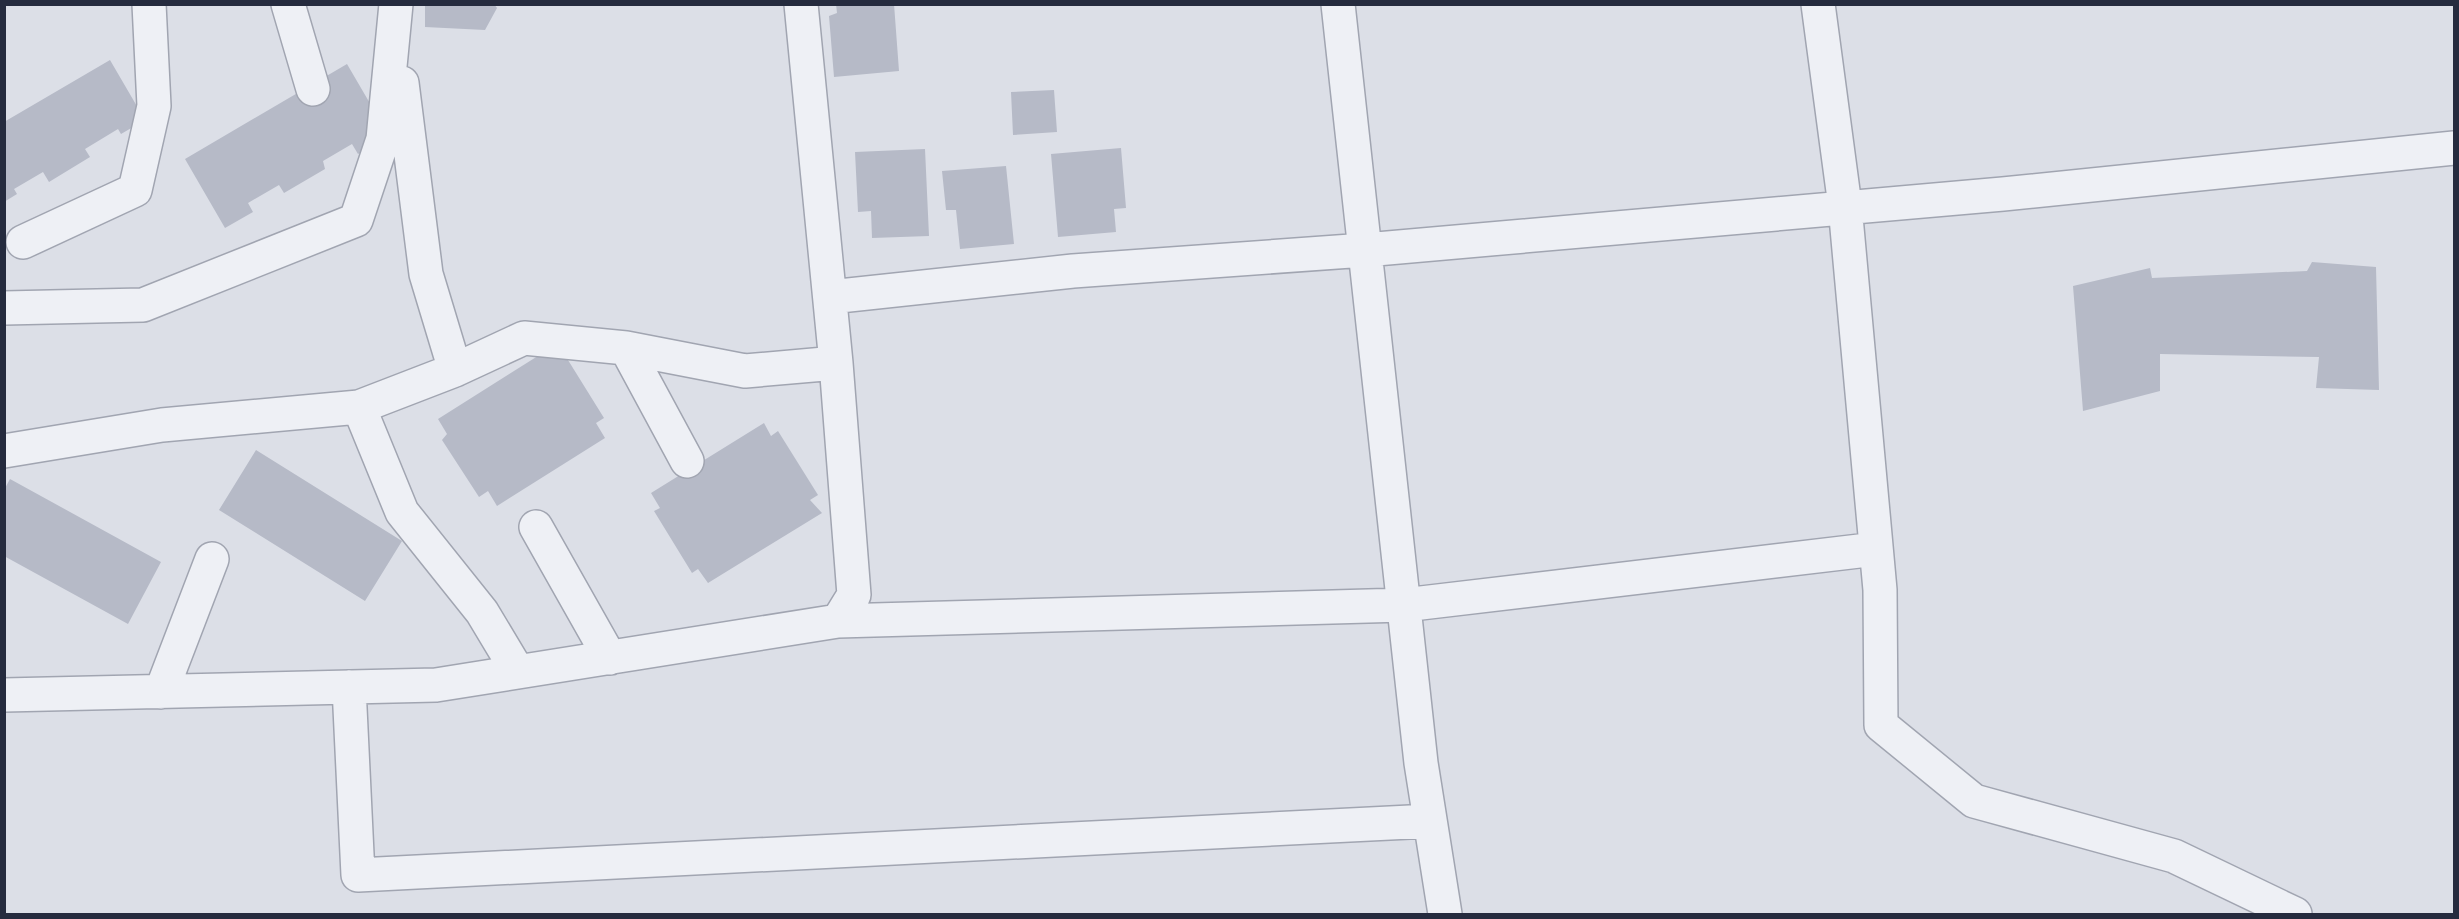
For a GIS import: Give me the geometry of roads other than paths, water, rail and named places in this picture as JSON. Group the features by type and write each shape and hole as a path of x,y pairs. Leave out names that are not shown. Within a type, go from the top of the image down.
{"street":[{"path":"23,242 135,190 154,106 149,4"},
{"path":"288,4 313,88"},
{"path":"4,308 143,305 356,220 383,139 397,4"},
{"path":"397,4 402,84 426,274 455,370"},
{"path":"801,4 836,363 854,596 838,621"},
{"path":"1338,4 1421,763 1445,915"},
{"path":"1818,4 1845,206 1880,590 1881,725 1974,801 2174,856 2295,915"},
{"path":"830,297 1073,271 1365,250 1845,206 2003,194 2454,148"},
{"path":"4,451 162,425 359,407 455,370 524,338 626,348 745,371 836,363"},
{"path":"626,348 687,461"},
{"path":"359,407 402,512 482,612 518,672"},
{"path":"536,527 610,658"},
{"path":"4,695 436,686 838,621 1404,604 1876,549"},
{"path":"161,692 212,559"},
{"path":"349,687 358,875 1430,821"}]}
